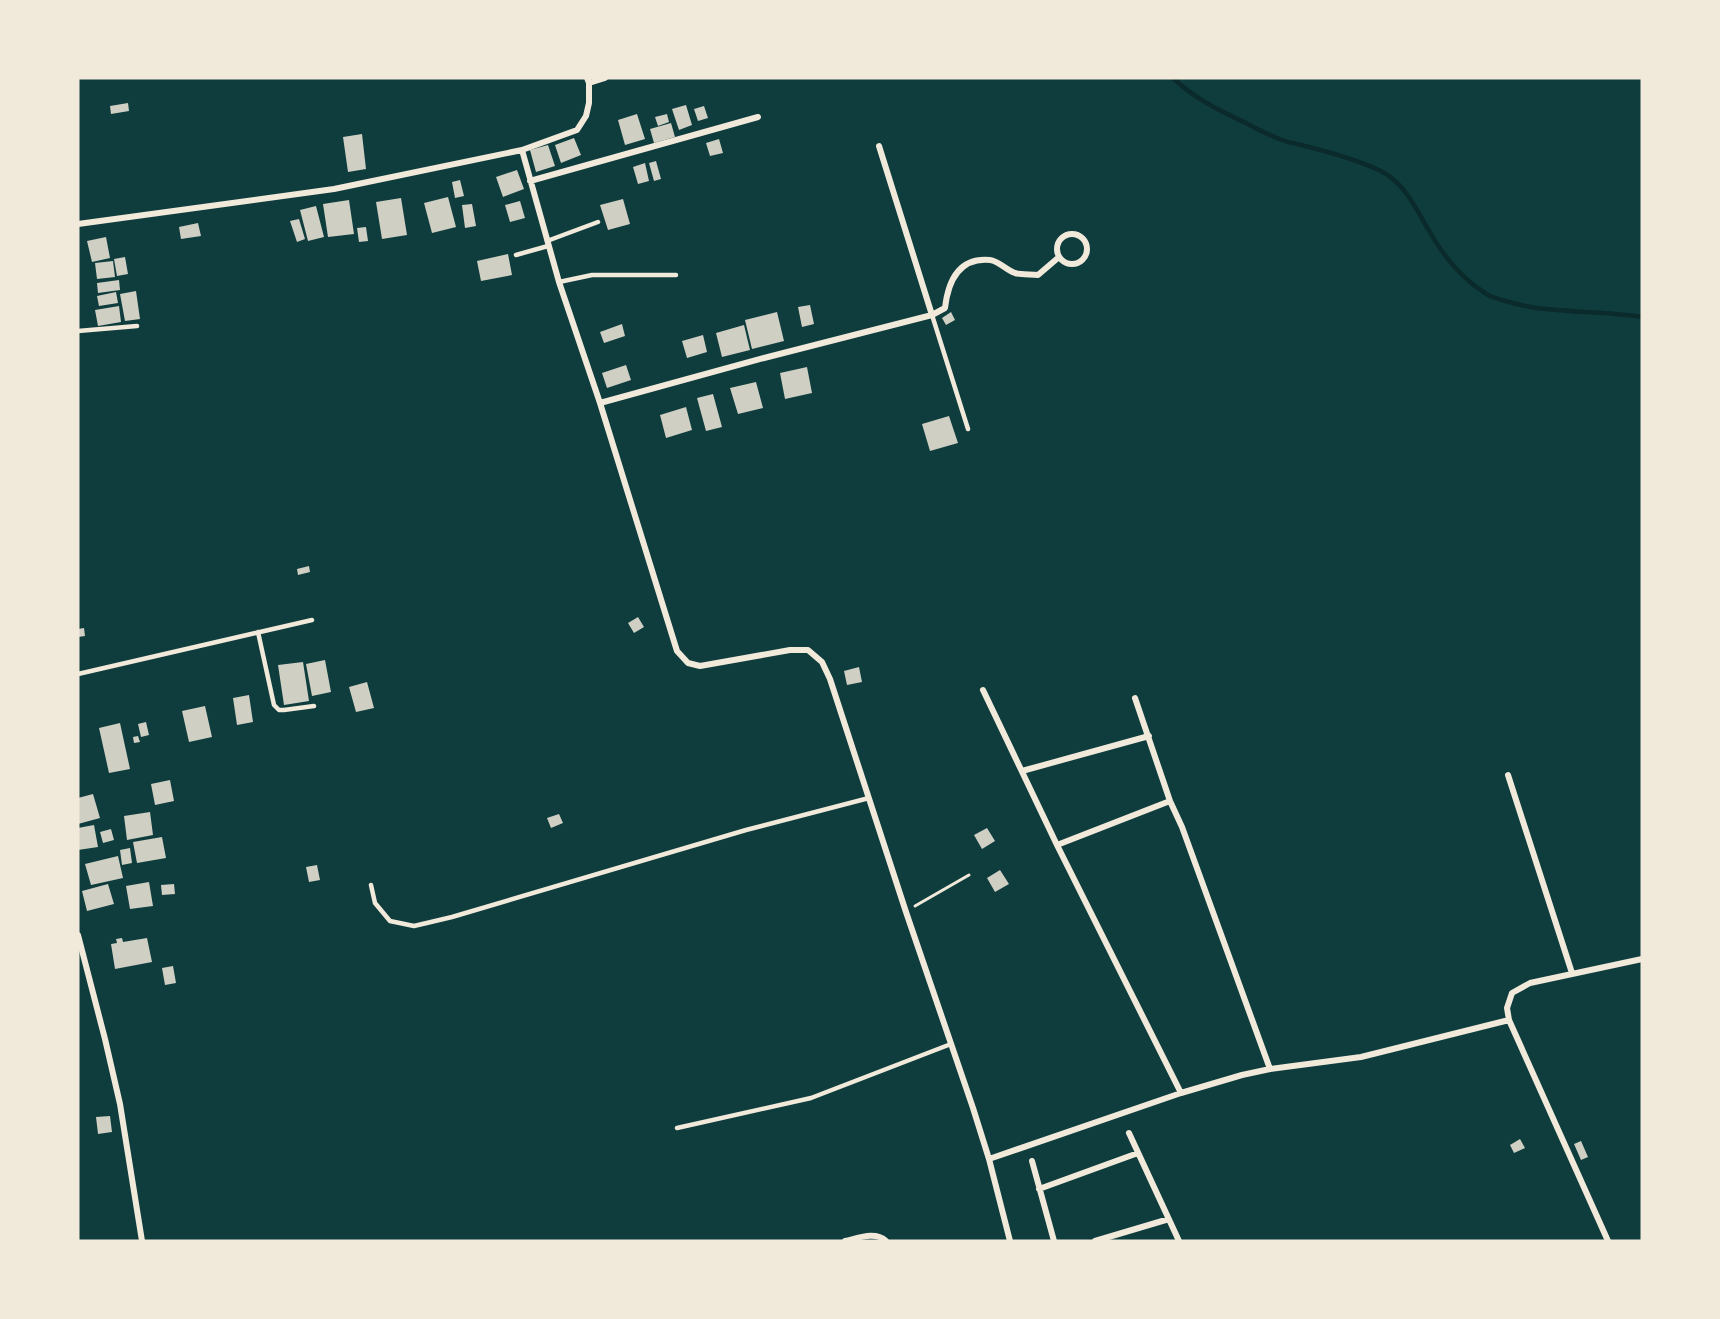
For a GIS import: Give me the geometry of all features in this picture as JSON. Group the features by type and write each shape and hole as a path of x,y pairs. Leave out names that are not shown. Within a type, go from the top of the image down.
{"street":[{"path":"78,224 334,189 522,150 577,130 586,116 589,103 588,80 605,78"},
{"path":"530,181 758,117"},
{"path":"879,146 932,315"},
{"path":"522,150 547,243 600,403 676,651 688,663 700,666 790,650 808,650 822,662 830,679 989,1159 1010,1241"},
{"path":"1078,235 1085,242 1087,252 1081,261 1072,264 1059,257 1057,247 1065,236 1078,235"},
{"path":"600,403 932,315 945,308 947,291 954,274 967,264 991,260 1015,273 1038,275 1059,257"},
{"path":"983,690 1057,845 1181,1093"},
{"path":"1135,698 1170,801 1182,827 1270,1069"},
{"path":"1022,771 1149,736"},
{"path":"1508,775 1572,974"},
{"path":"1057,845 1170,801"},
{"path":"78,935 120,1104 142,1241"},
{"path":"1608,1241 1509,1020 1507,1008 1512,993 1530,983 1642,959"},
{"path":"989,1159 1181,1093 1242,1075 1361,1057 1509,1020"},
{"path":"1129,1133 1179,1241"},
{"path":"1039,1189 1138,1154"},
{"path":"1032,1161 1054,1241"},
{"path":"1095,1241 1169,1219"},
{"path":"845,1241 867,1235 881,1237 886,1241"}],"lane":[{"path":"516,255 598,222"},
{"path":"559,282 592,275 676,275"},
{"path":"932,315 968,429"},
{"path":"78,330 137,326"},
{"path":"78,674 312,620"},
{"path":"258,632 274,705 279,710 314,706"},
{"path":"371,885 375,903 390,921 414,926 452,917 746,830 868,798"},
{"path":"677,1128 811,1098 951,1044"}],"path":[{"path":"906,912 969,875"}],"building":[{"path":"128,103 129,111 111,114 110,106"},
{"path":"686,105 692,125 679,130 672,109"},
{"path":"704,106 708,118 698,121 694,109"},
{"path":"637,114 645,139 625,145 618,120"},
{"path":"667,114 669,122 658,126 655,117"},
{"path":"671,123 675,137 654,143 650,129"},
{"path":"362,134 366,169 348,172 343,137"},
{"path":"574,138 581,155 561,163 555,145"},
{"path":"719,139 723,153 710,156 706,143"},
{"path":"548,145 555,166 536,172 530,150"},
{"path":"656,161 661,179 654,181 649,163"},
{"path":"645,163 649,181 638,184 633,167"},
{"path":"517,170 524,189 503,197 496,177"},
{"path":"460,180 464,196 455,198 452,182"},
{"path":"448,197 456,227 432,233 424,203"},
{"path":"401,198 407,235 382,239 376,202"},
{"path":"623,199 630,224 608,230 600,205"},
{"path":"349,200 354,234 328,237 323,204"},
{"path":"520,201 525,218 510,222 505,205"},
{"path":"472,204 476,226 465,228 462,205"},
{"path":"316,206 324,237 308,241 300,210"},
{"path":"299,219 305,239 297,242 290,221"},
{"path":"198,223 201,236 181,239 179,227"},
{"path":"366,227 368,241 359,242 357,228"},
{"path":"106,237 110,258 92,262 87,241"},
{"path":"508,254 512,275 481,281 477,261"},
{"path":"125,257 128,274 117,276 114,259"},
{"path":"113,261 115,277 97,279 95,263"},
{"path":"119,280 120,290 98,293 97,283"},
{"path":"136,291 140,319 125,321 120,294"},
{"path":"116,292 118,303 99,306 97,296"},
{"path":"810,305 814,324 802,327 798,307"},
{"path":"119,306 121,322 98,326 95,310"},
{"path":"777,312 784,341 752,349 745,320"},
{"path":"951,312 955,320 946,325 942,318"},
{"path":"622,324 625,336 604,343 600,332"},
{"path":"744,325 750,350 722,357 716,333"},
{"path":"703,335 707,352 687,358 682,341"},
{"path":"626,365 631,380 607,388 602,373"},
{"path":"807,367 812,393 785,399 780,373"},
{"path":"756,382 763,408 738,414 730,388"},
{"path":"713,394 722,427 706,431 697,398"},
{"path":"686,407 692,430 666,438 660,415"},
{"path":"949,416 958,443 930,451 922,424"},
{"path":"309,566 310,572 298,575 297,569"},
{"path":"638,617 644,627 634,633 628,623"},
{"path":"84,628 85,636 78,637 78,629"},
{"path":"325,660 331,692 312,696 306,664"},
{"path":"303,662 309,701 284,705 278,665"},
{"path":"859,667 862,682 847,685 844,671"},
{"path":"367,682 374,708 356,712 349,687"},
{"path":"249,695 253,722 237,725 233,698"},
{"path":"205,706 212,737 189,742 182,711"},
{"path":"146,722 149,735 141,737 138,724"},
{"path":"120,723 130,769 109,773 99,728"},
{"path":"138,736 140,742 134,743 133,737"},
{"path":"170,780 174,801 155,805 151,784"},
{"path":"93,794 100,818 78,824 78,798"},
{"path":"150,812 153,835 127,840 124,816"},
{"path":"559,814 563,823 551,828 547,818"},
{"path":"94,825 98,847 78,850 78,828"},
{"path":"987,828 995,841 982,849 974,835"},
{"path":"111,829 114,840 103,843 100,832"},
{"path":"162,837 166,858 137,863 133,842"},
{"path":"130,848 132,863 122,865 120,850"},
{"path":"118,856 123,878 91,885 85,864"},
{"path":"317,865 320,880 309,882 306,867"},
{"path":"1000,870 1009,884 995,892 987,878"},
{"path":"149,882 153,906 130,909 126,886"},
{"path":"108,884 114,904 87,911 82,891"},
{"path":"174,884 175,894 162,895 161,885"},
{"path":"122,938 123,942 147,938 152,962 115,969 111,944 117,943 116,939"},
{"path":"173,966 176,983 165,985 162,968"},
{"path":"110,1116 112,1132 98,1134 96,1117"},
{"path":"1520,1139 1525,1148 1514,1153 1510,1145"},
{"path":"1581,1141 1588,1157 1581,1160 1574,1144"}],"waterway":[{"path":"1173,78 1208,104 1272,136 1346,157 1388,175 1408,196 1433,238 1453,265 1489,296 1536,308 1642,317"}]}
